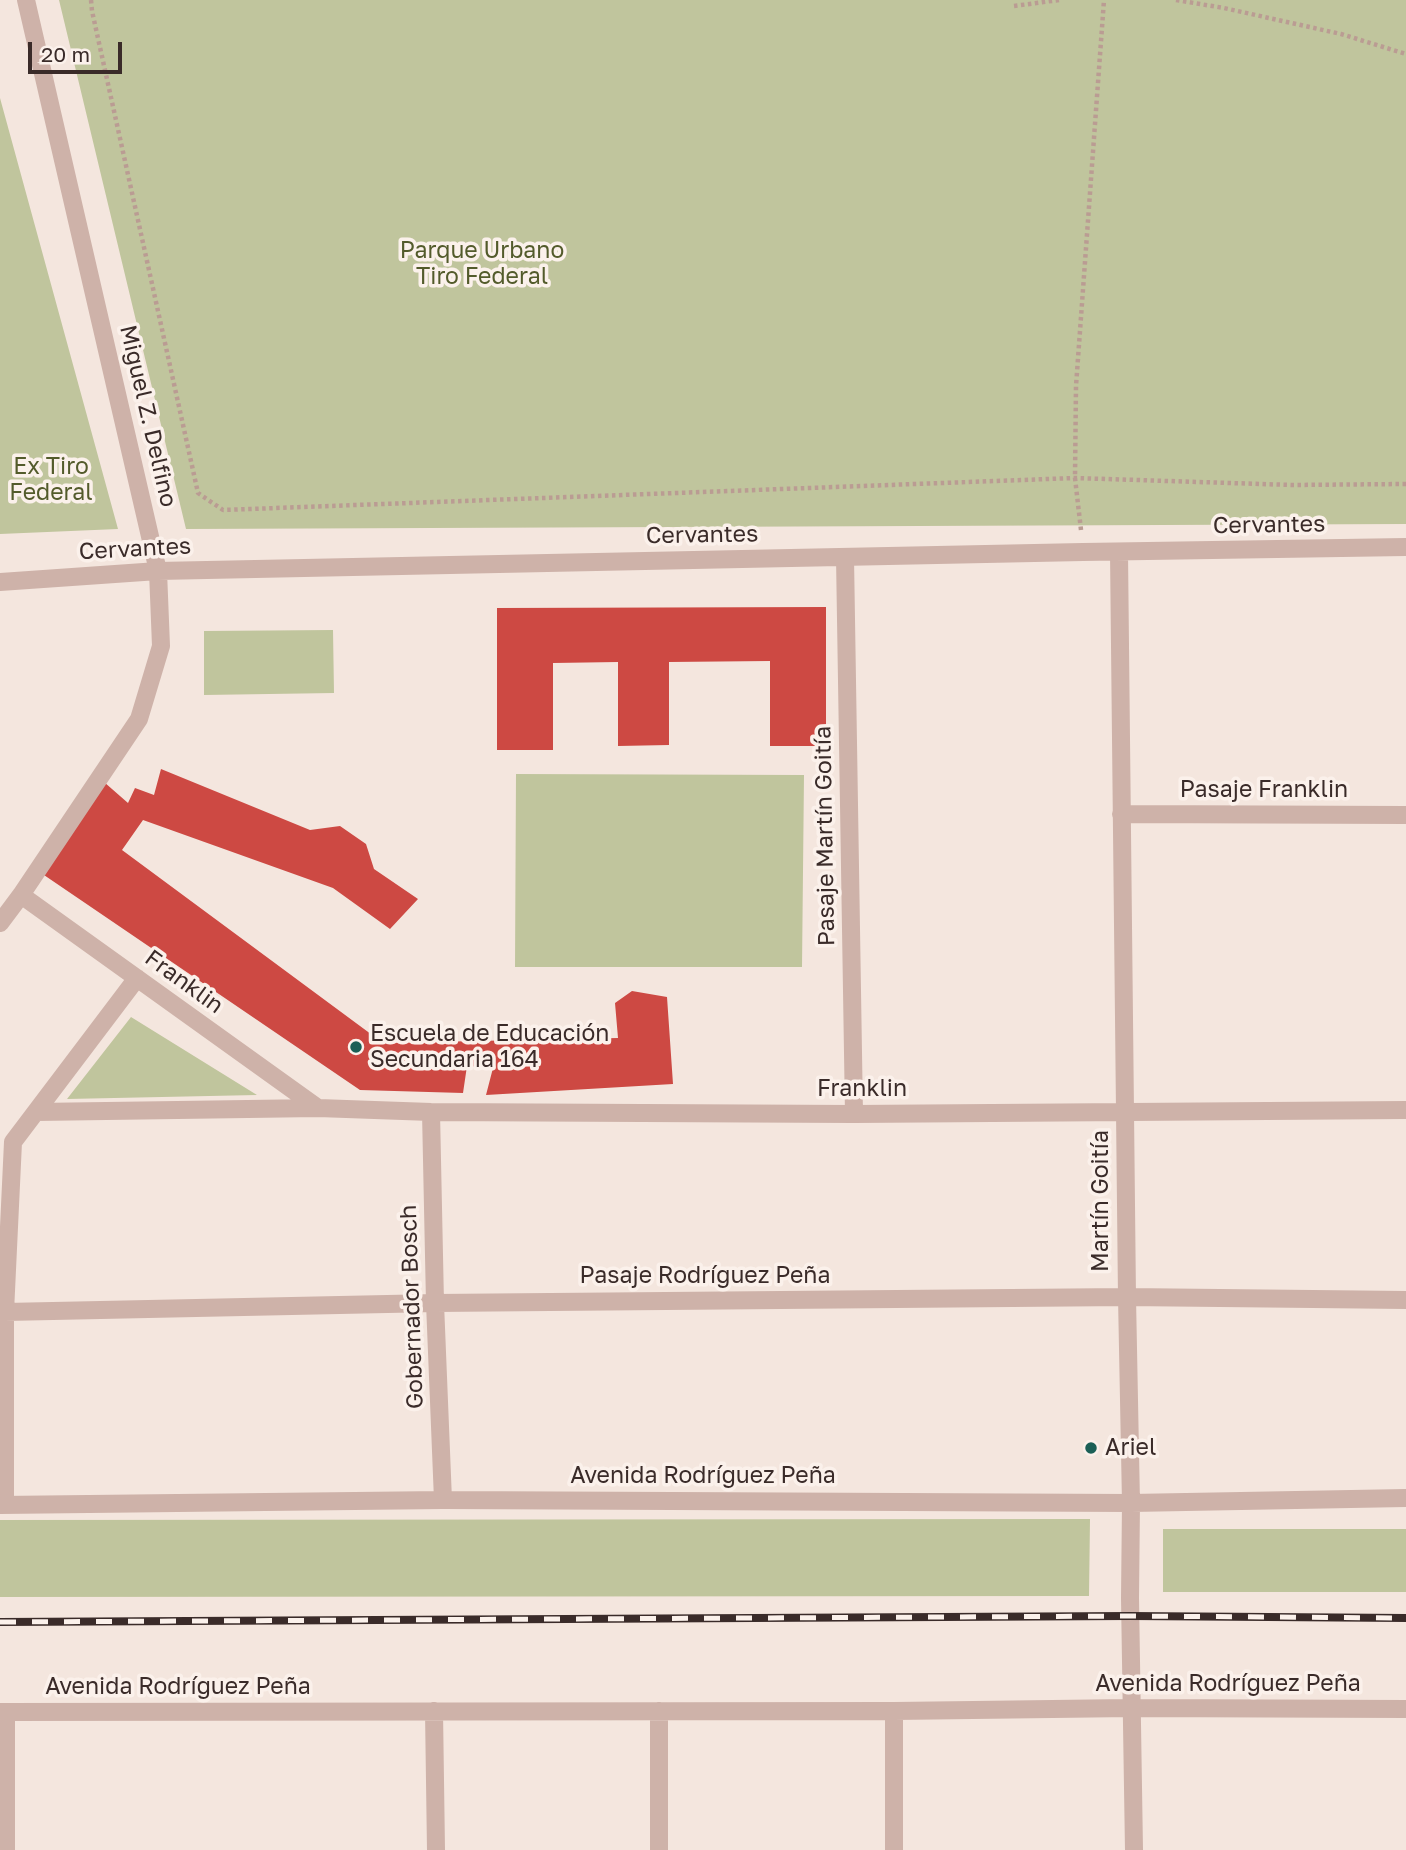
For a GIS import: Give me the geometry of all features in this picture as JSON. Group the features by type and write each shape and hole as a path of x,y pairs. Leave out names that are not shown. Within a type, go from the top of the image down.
{"street":[{"name":"Miguel Z. Delfino","path":"0,923 139,719 161,646 158,571 26,0"},
{"name":"Cervantes","path":"0,582 158,571 1406,547"},
{"name":"Martín Goitía","path":"1119,552 1134,1850"},
{"name":"Pasaje Martín Goitía","path":"845,557 854,1114"},
{"name":"Pasaje Franklin","path":"1121,814 1406,815"},
{"name":"Franklin","path":"21,895 318,1108"},
{"path":"3,1505 5,1312 13,1142 137,978"},
{"name":"Franklin","path":"36,1112 318,1108 431,1112 854,1114 1406,1110"},
{"name":"Gobernador Bosch","path":"431,1112 443,1500"},
{"name":"Pasaje Rodríguez Peña","path":"5,1312 435,1303 1126,1297 1406,1300"},
{"name":"Avenida Rodríguez Peña","path":"3,1505 443,1500 1131,1503 1406,1498"},
{"name":"Avenida Rodríguez Peña","path":"3,1712 1406,1709"},
{"path":"659,1711 659,1850"},
{"path":"894,1711 894,1850"},
{"path":"3,1712 6,1850"},
{"path":"434,1712 436,1850"}],"path":[{"path":"91,0 198,493 223,510 1075,478 1293,485 1406,484"},
{"path":"1014,6 1059,0"},
{"path":"1083,552 1075,478 1076,386 1104,0"},
{"path":"1176,0 1341,34 1406,54"}],"green space":[{"name":"Parque Urbano Tiro Federal","path":"59,0 1406,0 1406,524 186,529"},
{"name":"Ex Tiro Federal","path":"0,98 118,529 0,534"},
{"path":"333,630 334,693 204,695 204,631"},
{"path":"516,774 804,775 802,967 515,967"},
{"path":"131,1017 257,1095 67,1099"},
{"path":"1090,1519 1089,1596 0,1597 0,1520"},
{"path":"1163,1529 1406,1529 1406,1592 1163,1592"}],"building":[{"path":"826,607 826,746 770,746 770,661 669,662 669,745 618,746 618,662 553,663 553,750 497,750 497,608"},
{"path":"161,769 310,830 340,826 366,844 374,869 418,899 390,929 333,888 143,820 122,850 383,1043 618,1038 615,1003 632,991 667,997 673,1084 486,1095 493,1068 467,1066 463,1093 360,1090 41,873 104,782 128,803 135,788 154,795"}],"railway":[{"path":"0,1622 1130,1616 1406,1618"}],"place":[{"name":"Escuela de Educación Secundaria 164","path":"356,1047"},
{"name":"Ariel","path":"1091,1448"}]}
